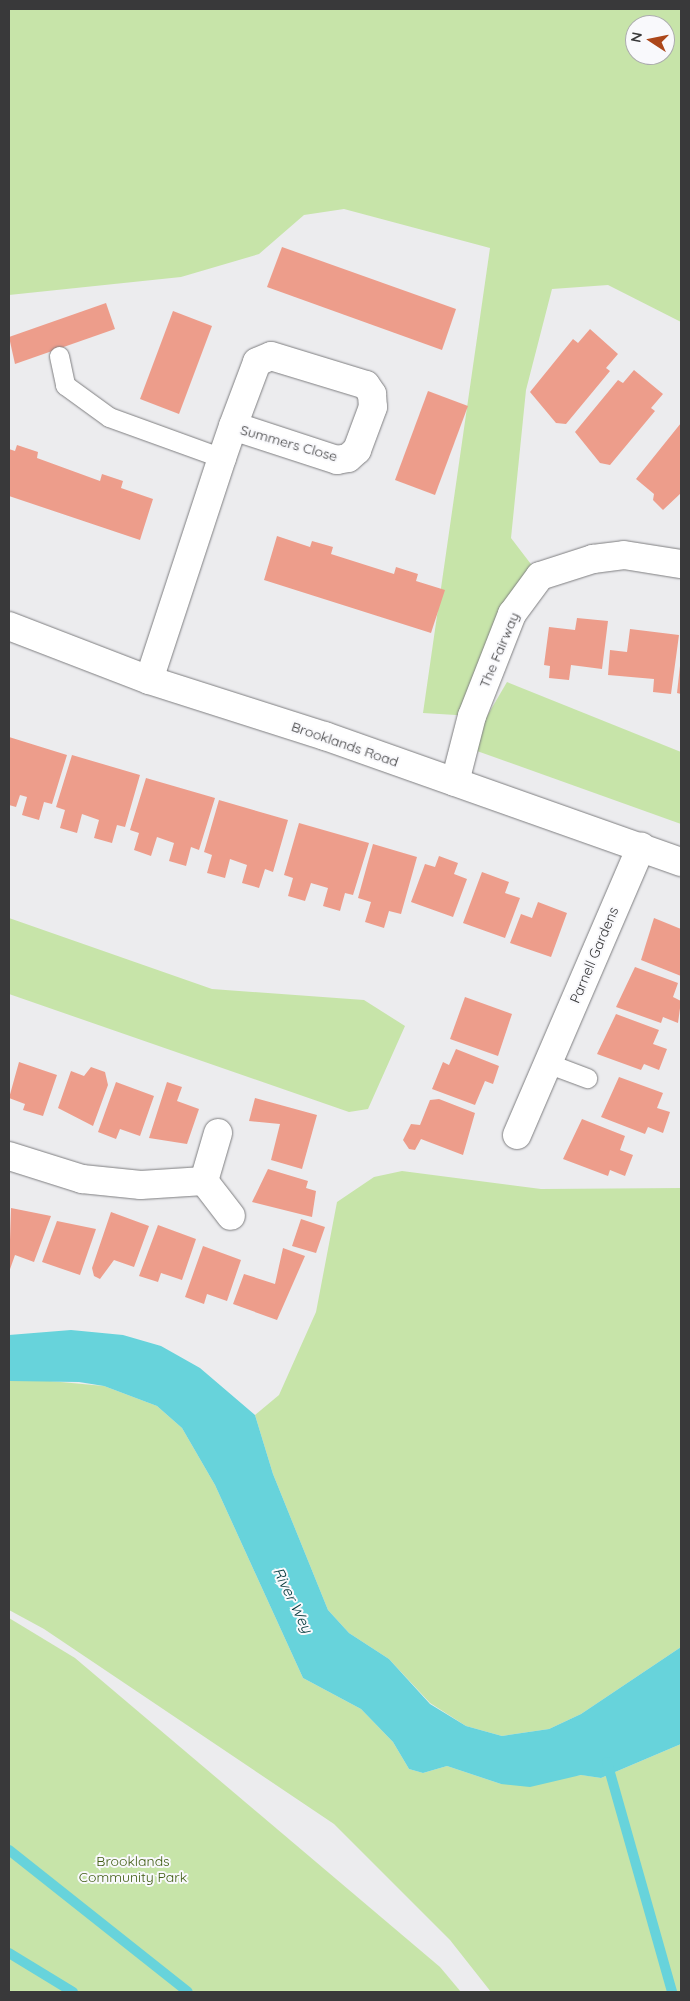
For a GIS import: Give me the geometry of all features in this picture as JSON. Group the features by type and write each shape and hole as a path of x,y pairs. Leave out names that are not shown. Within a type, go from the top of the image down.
{"street":[{"name":"Summers Close","path":"149,680 233,426 263,356 366,385 372,394 373,407 361,442 348,458 337,460 233,426"},
{"name":"The Fairway","path":"455,782 472,716 512,614 540,576 593,559 624,555 681,564"},
{"name":"Brooklands Road","path":"9,626 149,680 455,782 681,862"},
{"name":"Parnell Gardens","path":"517,1135 640,847"},
{"path":"204,1181 218,1133"},
{"path":"9,1156 90,1180 141,1185 204,1181"},
{"path":"204,1181 231,1216"}],"lane":[{"path":"59,356 65,385 109,417 222,458"},
{"path":"547,1063 586,1078"}],"green space":[{"path":"9,9 681,9 681,322 608,285 552,289 526,390 511,538 540,576 472,716 423,713 490,248 344,209 304,215 259,254 181,277 9,295"},
{"path":"507,682 681,752 681,824 477,751 483,723"},
{"path":"9,918 212,989 364,1000 405,1026 368,1109 349,1112 9,994"},
{"path":"402,1171 541,1189 681,1188 681,1647 581,1714 549,1729 502,1736 466,1726 430,1703 389,1659 349,1633 328,1610 273,1474 255,1415 279,1395 316,1312 337,1202 374,1177"},
{"path":"39,1380 104,1386 157,1406 182,1428 215,1485 303,1678 361,1709 393,1742 409,1769 423,1773 447,1766 501,1784 582,1775 601,1778 681,1744 681,1992 491,1992 450,1940 334,1824 44,1629 9,1610 9,1381"},
{"name":"Brooklands Community Park","path":"9,1618 75,1658 440,1967 461,1992 9,1992"}],"water":[{"name":"River Wey","path":"71,1330 123,1335 161,1346 200,1368 255,1415 273,1474 328,1610 349,1633 389,1659 430,1704 466,1726 502,1736 549,1729 581,1714 681,1647 681,1744 601,1778 581,1775 530,1787 501,1784 447,1766 423,1773 409,1769 393,1742 361,1709 303,1678 215,1485 182,1428 157,1406 104,1386 79,1382 9,1381 9,1335"}],"building":[{"path":"282,247 456,309 442,350 267,287"},
{"path":"106,303 115,329 15,364 9,337"},
{"path":"173,311 212,326 179,414 140,399"},
{"path":"590,329 618,354 606,368 610,371 566,424 556,423 530,392 573,339 578,343"},
{"path":"634,370 663,394 651,408 655,411 610,465 600,463 575,432 618,380 623,383"},
{"path":"428,391 468,406 435,495 395,480"},
{"path":"681,423 681,493 663,510 653,500 654,494 636,479"},
{"path":"17,445 38,452 37,458 100,481 102,474 123,481 121,488 153,499 140,540 9,496 9,449 15,451"},
{"path":"277,536 310,547 312,541 333,547 331,554 394,574 396,567 418,574 416,581 445,590 431,633 264,580"},
{"path":"577,618 608,621 602,669 571,665 569,680 549,678 550,666 544,665 549,627 575,630"},
{"path":"630,629 679,635 671,694 653,692 654,679 608,675 610,650 627,652"},
{"path":"681,666 681,694 677,693"},
{"path":"9,737 67,755 52,804 44,802 39,820 22,815 27,797 20,795 16,807 9,805"},
{"path":"72,755 140,775 125,827 117,825 112,843 94,838 99,820 82,814 77,833 60,828 65,810 56,807"},
{"path":"146,778 215,798 199,850 191,847 186,866 169,861 174,843 157,837 151,856 134,850 139,833 130,830"},
{"path":"219,800 288,820 273,872 265,869 259,888 242,883 247,865 230,859 225,878 207,873 212,855 204,852"},
{"path":"299,823 369,843 353,895 345,893 340,911 323,906 328,888 311,883 305,901 288,896 293,878 284,875"},
{"path":"373,844 417,857 401,914 389,911 384,928 365,922 371,902 358,898"},
{"path":"439,856 458,863 454,874 467,879 453,917 411,902 425,864 435,867"},
{"path":"482,872 509,882 505,893 520,898 505,938 463,923"},
{"path":"538,902 567,913 551,957 510,943 521,914 532,918"},
{"path":"654,918 681,929 681,976 641,960"},
{"path":"635,967 678,983 673,997 681,1001 678,1023 663,1017 661,1023 616,1007"},
{"path":"465,997 512,1014 498,1056 450,1039"},
{"path":"616,1014 659,1030 653,1044 667,1049 659,1070 644,1064 641,1070 597,1054"},
{"path":"456,1049 499,1066 493,1084 485,1081 475,1105 432,1089 443,1062 449,1065"},
{"path":"19,1062 57,1075 43,1116 23,1110 25,1104 9,1098"},
{"path":"91,1067 105,1072 108,1085 93,1126 58,1108 71,1071 84,1076"},
{"path":"619,1077 663,1093 657,1108 670,1112 663,1133 648,1127 645,1134 601,1117"},
{"path":"116,1082 154,1096 140,1136 120,1129 116,1139 98,1132"},
{"path":"167,1082 182,1087 177,1101 199,1109 187,1144 149,1138"},
{"path":"255,1098 317,1115 302,1169 271,1160 280,1124 249,1121"},
{"path":"439,1099 475,1113 463,1155 421,1139 415,1150 409,1149 403,1140 411,1124 420,1125 430,1100"},
{"path":"582,1119 625,1136 620,1150 633,1155 625,1176 610,1170 608,1176 563,1159"},
{"path":"268,1169 308,1181 306,1188 316,1191 312,1217 252,1202"},
{"path":"11,1208 51,1216 34,1262 15,1255 9,1272"},
{"path":"111,1212 149,1226 134,1267 114,1260 100,1279 94,1276 92,1268"},
{"path":"301,1219 325,1227 316,1253 292,1246"},
{"path":"57,1221 96,1229 80,1275 42,1262"},
{"path":"158,1225 196,1239 182,1280 161,1273 158,1282 139,1276"},
{"path":"203,1246 241,1260 227,1301 207,1294 204,1304 185,1297"},
{"path":"283,1248 305,1256 277,1320 233,1304 244,1274 275,1284"}],"waterway":[{"path":"607,1762 672,1992"},
{"path":"9,1850 188,1992"},
{"path":"9,1953 73,1992"}]}
